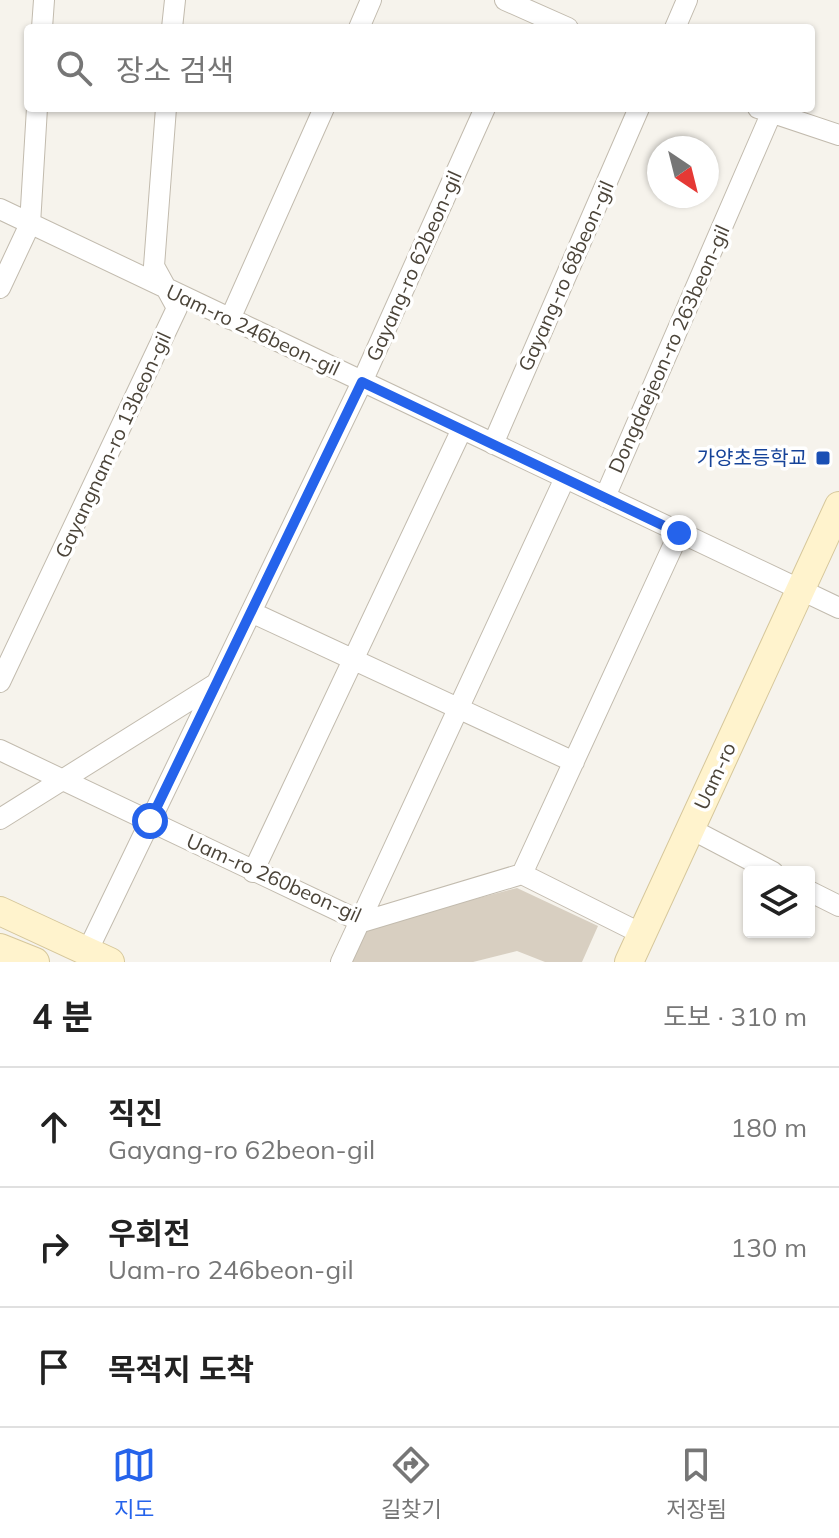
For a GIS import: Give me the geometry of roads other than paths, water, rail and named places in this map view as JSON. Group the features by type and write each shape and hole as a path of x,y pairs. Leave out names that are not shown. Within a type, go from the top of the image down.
{"main road":[{"name":"Uam-ro","path":"629,962 839,506"},
{"path":"0,911 99,957"},
{"path":"0,948 35,962"}],"street":[{"path":"42,24 44,0"},
{"path":"172,24 175,0"},
{"path":"361,24 371,0"},
{"path":"505,0 557,24"},
{"path":"677,24 687,0"},
{"path":"0,288 30,224 37,112"},
{"name":"Gayangnam-ro 13beon-gil","path":"0,682 177,308 154,266 166,112"},
{"path":"230,319 322,112"},
{"name":"Gayang-ro 62beon-gil","path":"99,957 150,821 362,382 483,112"},
{"name":"Gayang-ro 68beon-gil","path":"493,444 637,112"},
{"name":"Dongdaejeon-ro 263beon-gil","path":"605,497 765,112"},
{"path":"768,112 839,135"},
{"name":"Uam-ro 246beon-gil","path":"0,209 800,590"},
{"path":"253,872 462,429"},
{"path":"341,962 565,478"},
{"path":"642,934 522,874 679,533"},
{"path":"800,590 839,608"},
{"path":"251,612 574,762"},
{"path":"0,819 217,683"},
{"name":"Uam-ro 260beon-gil","path":"0,750 362,922 522,874"},
{"path":"691,829 762,866"},
{"path":"815,894 839,906"}],"place":[{"name":"가양초등학교","path":"823,458"}]}
